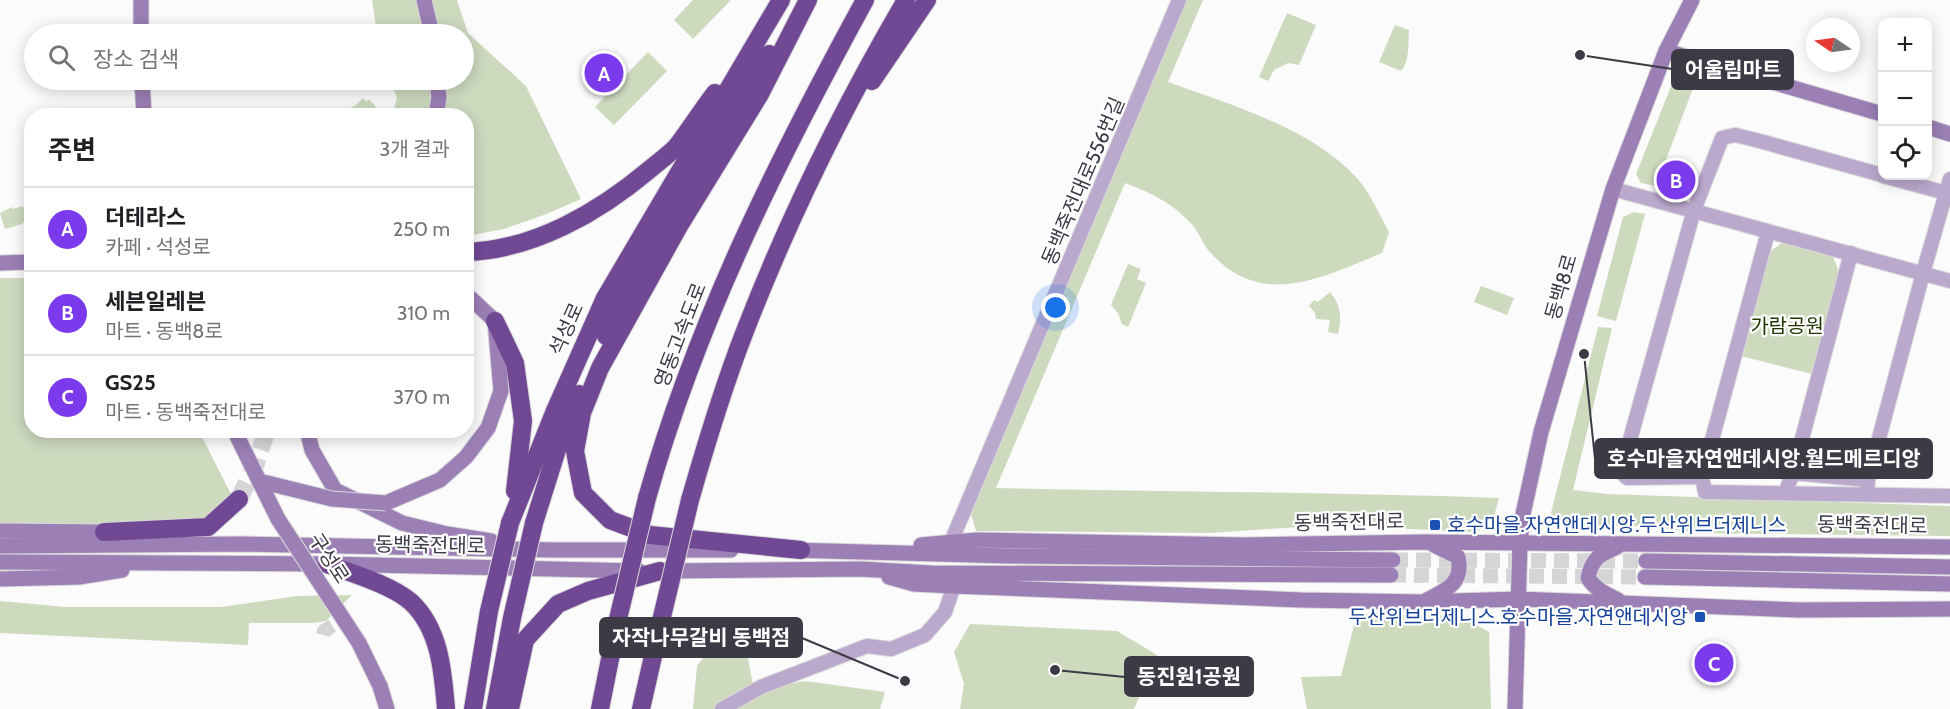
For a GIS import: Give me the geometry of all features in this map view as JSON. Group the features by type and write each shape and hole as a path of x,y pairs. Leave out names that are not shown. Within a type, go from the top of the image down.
{"highway":[{"name":"석성로","path":"473,709 489,611 510,523 554,413 604,298 781,0"},
{"name":"석성로","path":"495,709 512,618 534,523 566,421 618,309 678,200 802,0"},
{"path":"760,94 808,0"},
{"path":"801,550 650,535 610,520 582,493 574,451 582,413 600,368 679,226 820,0"},
{"name":"영동고속도로","path":"600,709 618,619 647,498 666,433 706,325 774,173 865,0"},
{"path":"641,709 690,500 710,432 745,332 825,149 906,0"},
{"path":"825,149 927,0"},
{"path":"474,251 516,245 560,228 601,207 638,179 676,147 765,27"},
{"path":"495,321 515,363 523,421 510,523"},
{"path":"104,532 208,527 239,499"},
{"path":"327,564 369,580 411,602 430,627 442,668 446,709"},
{"path":"510,709 525,640 558,604 588,591 660,571"}],"main road":[{"path":"141,0 141,24"},
{"path":"424,0 430,24"},
{"name":"동백8로","path":"1515,709 1520,543 1523,514 1541,432 1613,189 1666,51 1692,0"},
{"path":"1666,51 1878,113"},
{"path":"143,90 144,108"},
{"path":"437,108 438,90"},
{"path":"1932,128 1950,134"},
{"path":"0,263 24,262"},
{"path":"259,481 332,499 386,503 440,480 466,458 488,428 501,391 495,321 474,301"},
{"name":"구성로","path":"238,438 278,519 359,643 380,686 387,709"},
{"path":"309,438 312,450 335,490 402,523 447,534 554,550"},
{"path":"0,531 104,532 187,545"},
{"name":"동백죽전대로","path":"858,553 976,540 1244,545 1425,542 1950,547"},
{"path":"1422,602 1451,588 1458,577 1460,564 1458,557 1445,549 1425,542"},
{"name":"동백죽전대로","path":"0,546 244,544 554,550 801,550 1392,568 932,573 860,569 660,571 327,564 0,562"},
{"path":"1620,545 1595,560 1590,566 1588,578 1600,591 1625,603"},
{"name":"동백죽전대로","path":"1646,561 1950,567"},
{"path":"0,579 80,577 164,563"},
{"name":"동백죽전대로","path":"860,569 914,584 1301,600 1422,602 1519,599 1800,610 1950,609"},
{"path":"1645,577 1950,584"}],"street":[{"name":"동백죽전대로556번길","path":"951,542 1179,0"},
{"path":"1702,477 1627,478 1621,472 1694,210 1722,138 1735,135 1878,175"},
{"path":"1868,487 1923,273 1948,194 1950,179"},
{"path":"1897,180 1948,194"},
{"path":"1613,189 1950,280"},
{"path":"1768,231 1702,477 1705,492 1785,493 1868,487"},
{"path":"1785,493 1793,473 1851,253"},
{"path":"1793,473 1868,487 1950,496"},
{"path":"722,709 761,687 867,646 891,648 926,635 945,612 954,586"}],"green space":[{"path":"372,0 457,0 465,24 376,24"},
{"path":"693,0 731,0 693,39 674,20"},
{"path":"1184,0 1203,0 1168,82 1268,119 1316,144 1337,160 1361,183 1389,232 1382,253 1314,279 1271,284 1249,280 1229,269 1209,251 1194,227 1179,212 1145,191 1125,183 996,488 1499,498 1492,524 1475,532 1327,525 1210,533 976,531 971,514"},
{"path":"1287,13 1316,25 1299,65 1288,63 1274,70 1268,81 1259,77"},
{"path":"1395,25 1409,30 1407,57 1401,71 1379,62"},
{"path":"474,38 526,86 581,199 504,229 474,235 474,108 394,108 397,98 394,90 474,90"},
{"path":"648,52 667,71 614,125 595,107"},
{"path":"1683,81 1695,83 1656,186 1641,183 1636,174 1672,84"},
{"path":"362,98 367,101 369,99 376,108 349,108"},
{"path":"23,206 24,222 5,229 0,213 12,207 13,209"},
{"path":"1634,212 1645,214 1616,321 1597,316 1623,217"},
{"name":"가람공원","path":"1782,243 1833,257 1839,272 1812,374 1741,356 1769,252"},
{"path":"1128,264 1141,269 1137,279 1146,283 1128,327 1122,324 1118,313 1111,305"},
{"path":"0,278 24,278 24,438 203,438 239,510 220,523 0,528"},
{"path":"1481,286 1514,298 1507,315 1474,302"},
{"path":"1330,292 1340,312 1338,334 1328,332 1330,320 1316,319 1315,313 1309,306 1314,300 1318,302"},
{"path":"1598,327 1612,328 1573,490 1607,494 1950,506 1950,536 1697,533 1649,526 1559,525 1551,513"},
{"path":"352,595 326,621 249,623 248,645 0,633 0,601 66,607 221,607 297,596"},
{"path":"1357,614 1459,616 1489,632 1491,709 1307,709 1301,677 1341,676"},
{"path":"970,624 1117,631 1157,655 1134,709 960,709 964,684 954,652"},
{"path":"727,626 744,637 754,690 805,681 885,692 880,709 693,709 697,666"}],"tunnel":[{"path":"239,499 255,466 264,438"},
{"path":"1393,560 1646,561"},
{"path":"1391,575 1645,577"},
{"path":"323,635 324,631 350,615"}],"place":[{"name":"어울림마트","path":"1580,55"},
{"name":"더테라스","path":"604,73"},
{"name":"세븐일레븐","path":"1676,180"},
{"name":"호수마을자연앤데시앙.월드메르디앙","path":"1584,354"},
{"name":"호수마을.자연앤데시앙.두산위브더제니스","path":"1435,525"},
{"name":"두산위브더제니스.호수마을.자연앤데시앙","path":"1700,617"},
{"name":"GS25","path":"1714,663"},
{"name":"동진원1공원","path":"1055,670"},
{"name":"자작나무갈비 동백점","path":"905,681"}]}
